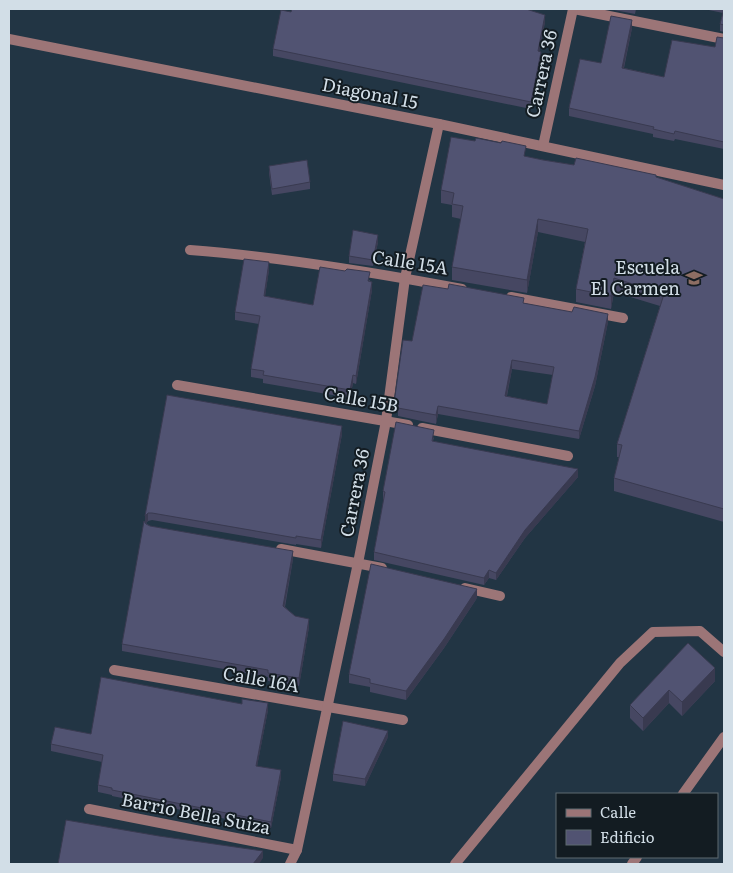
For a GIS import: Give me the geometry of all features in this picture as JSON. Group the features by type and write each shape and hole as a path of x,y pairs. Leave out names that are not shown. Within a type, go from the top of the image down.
{"street":[{"path":"573,9 724,39"},
{"name":"Carrera 36","path":"543,146 573,9"},
{"name":"Diagonal 15","path":"9,39 439,124 724,185"},
{"name":"Carrera 36","path":"290,864 297,850 358,563 386,421 404,278 439,124"},
{"name":"Calle 15A","path":"190,250 233,253 404,278 471,290"},
{"path":"500,295 623,318"},
{"name":"Calle 15B","path":"177,385 386,421 568,456"},
{"path":"274,548 396,572"},
{"path":"453,585 500,596"},
{"path":"455,864 620,663 653,632 700,631 724,652"},
{"name":"Calle 16A","path":"114,670 403,720"},
{"path":"684,793 724,737"},
{"name":"Barrio Bella Suiza","path":"89,809 297,850"}],"building":[{"path":"292,9 526,9 545,15 538,51 541,52 531,102 273,49 281,10 291,12"},
{"path":"724,9 724,25 720,24"},
{"path":"611,16 632,20 622,68 664,77 672,40 715,47 717,37 724,38 724,142 675,131 674,134 653,129 654,127 569,108 580,59 601,63"},
{"path":"451,137 475,141 476,138 501,143 502,141 526,146 524,156 543,160 574,165 576,158 656,175 656,177 724,199 724,509 614,478 622,445 617,444 664,294 614,278 611,296 576,289 588,229 538,219 527,280 452,267 463,206 452,204 454,193 441,190"},
{"path":"307,160 310,182 272,189 269,166"},
{"path":"353,230 378,235 373,260 349,256"},
{"path":"244,259 269,262 264,296 313,305 320,267 370,272 368,281 372,282 356,376 353,375 350,390 263,375 264,371 251,369 260,316 235,312"},
{"path":"449,284 524,298 523,303 572,312 574,307 608,314 595,377 579,431 438,406 436,415 398,408 399,404 394,403 403,340 412,341 423,285 448,289","holes":["512,360 554,367 547,404 505,396"]},
{"path":"167,395 342,426 321,540 296,536 296,538 152,513 148,513 145,516"},
{"path":"396,422 434,430 432,441 578,469 525,530 496,573 489,570 484,578 374,552"},
{"path":"144,521 150,526 293,551 283,606 295,616 309,619 299,678 268,673 268,670 122,644"},
{"path":"371,564 477,589 406,691 370,683 370,679 349,674"},
{"path":"688,643 715,668 682,702 669,690 643,718 630,705"},
{"path":"101,677 242,704 242,699 268,703 256,766 281,770 271,822 112,790 112,788 98,785 103,755 51,744 55,727 91,734"},
{"path":"343,721 388,731 365,779 333,774"},
{"path":"66,820 263,851 253,864 58,864"}],"place":[{"name":"Escuela El Carmen","path":"694,278"}]}
